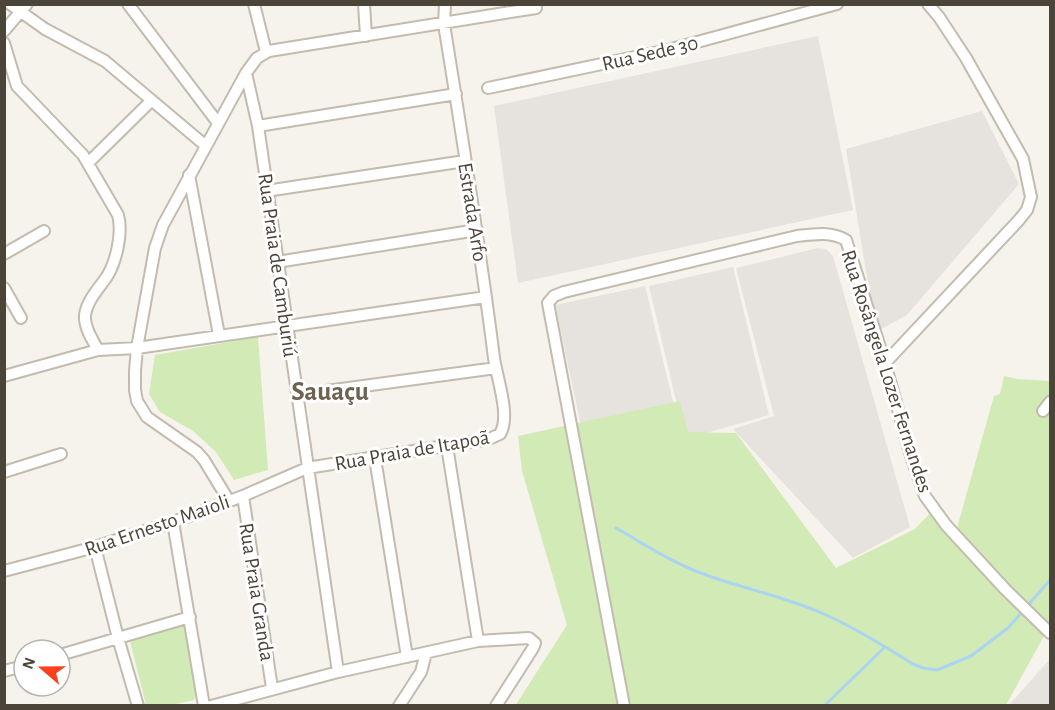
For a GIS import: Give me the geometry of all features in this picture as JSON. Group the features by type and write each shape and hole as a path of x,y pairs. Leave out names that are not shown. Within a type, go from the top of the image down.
{"street":[{"path":"10,4 24,9 45,29 105,62 206,146"},
{"path":"128,4 218,123"},
{"path":"254,4 266,52"},
{"path":"364,4 366,36"},
{"name":"Estrada Arfo","path":"445,4 444,24 505,419"},
{"name":"Rua Sede 30","path":"489,88 668,50 837,4"},
{"path":"885,363 1027,210 1031,197 1023,159 1006,127 966,58 928,4"},
{"path":"229,501 197,452 159,426 141,410 135,390 136,348 155,248 163,225 246,73 257,58 266,52 536,8"},
{"path":"4,31 24,9"},
{"path":"4,43 17,86 62,132 88,163 118,215 120,225 112,265 88,304 85,315 88,332 98,350"},
{"name":"Rua Praia de Camburiú","path":"246,73 258,126 338,672"},
{"path":"258,126 456,94"},
{"path":"88,163 151,101"},
{"path":"266,191 465,161"},
{"path":"189,175 219,335"},
{"path":"277,262 477,230"},
{"path":"4,254 44,231"},
{"name":"Rua Rosângela Lozer Fernandes","path":"624,705 549,315 550,299 564,292 797,236 826,234 846,240 925,496 960,541 1050,633"},
{"path":"4,288 21,318"},
{"path":"4,376 98,350 136,348 486,297"},
{"path":"297,395 496,368"},
{"name":"Rua Praia de Itapoã","path":"307,468 497,437 505,419"},
{"path":"447,446 478,641"},
{"path":"4,472 61,454"},
{"path":"375,458 407,657"},
{"name":"Rua Ernesto Maioli","path":"4,572 95,547 173,522 243,496 307,468"},
{"name":"Rua Praia Granda","path":"243,496 272,688"},
{"path":"173,522 204,705"},
{"path":"95,547 138,705"},
{"path":"72,651 190,617"},
{"path":"211,705 338,672 478,641 522,637 531,639 534,645 496,705"},
{"path":"399,705 422,672 426,662 426,653"}],"shaded area":[{"path":"818,36 853,210 518,283 494,106"},
{"path":"982,111 1019,184 907,315 876,332 846,149"},
{"path":"818,248 826,249 833,256 910,527 853,558 733,429 774,416 736,268"},
{"path":"733,267 769,415 685,439 649,286"},
{"path":"645,286 682,439 589,463 555,305"},
{"path":"1050,659 1050,705 1009,705"}],"green space":[{"path":"258,337 268,470 234,480 216,452 193,431 160,412 149,394 155,355"},
{"path":"1004,376 1050,381 1050,625 1006,705 515,706 567,625 522,471 518,436 680,401 688,432 736,433 836,568 915,529 936,507 957,528 994,396 1000,394"},
{"path":"185,622 197,691 194,700 171,705 146,705 129,637"}],"waterway":[{"path":"616,528 694,571 810,608 836,619 913,664 937,670 971,656 1008,628 1050,580"},
{"path":"824,706 885,647"}],"district":[{"name":"Sauaçu","path":"330,391"}]}
